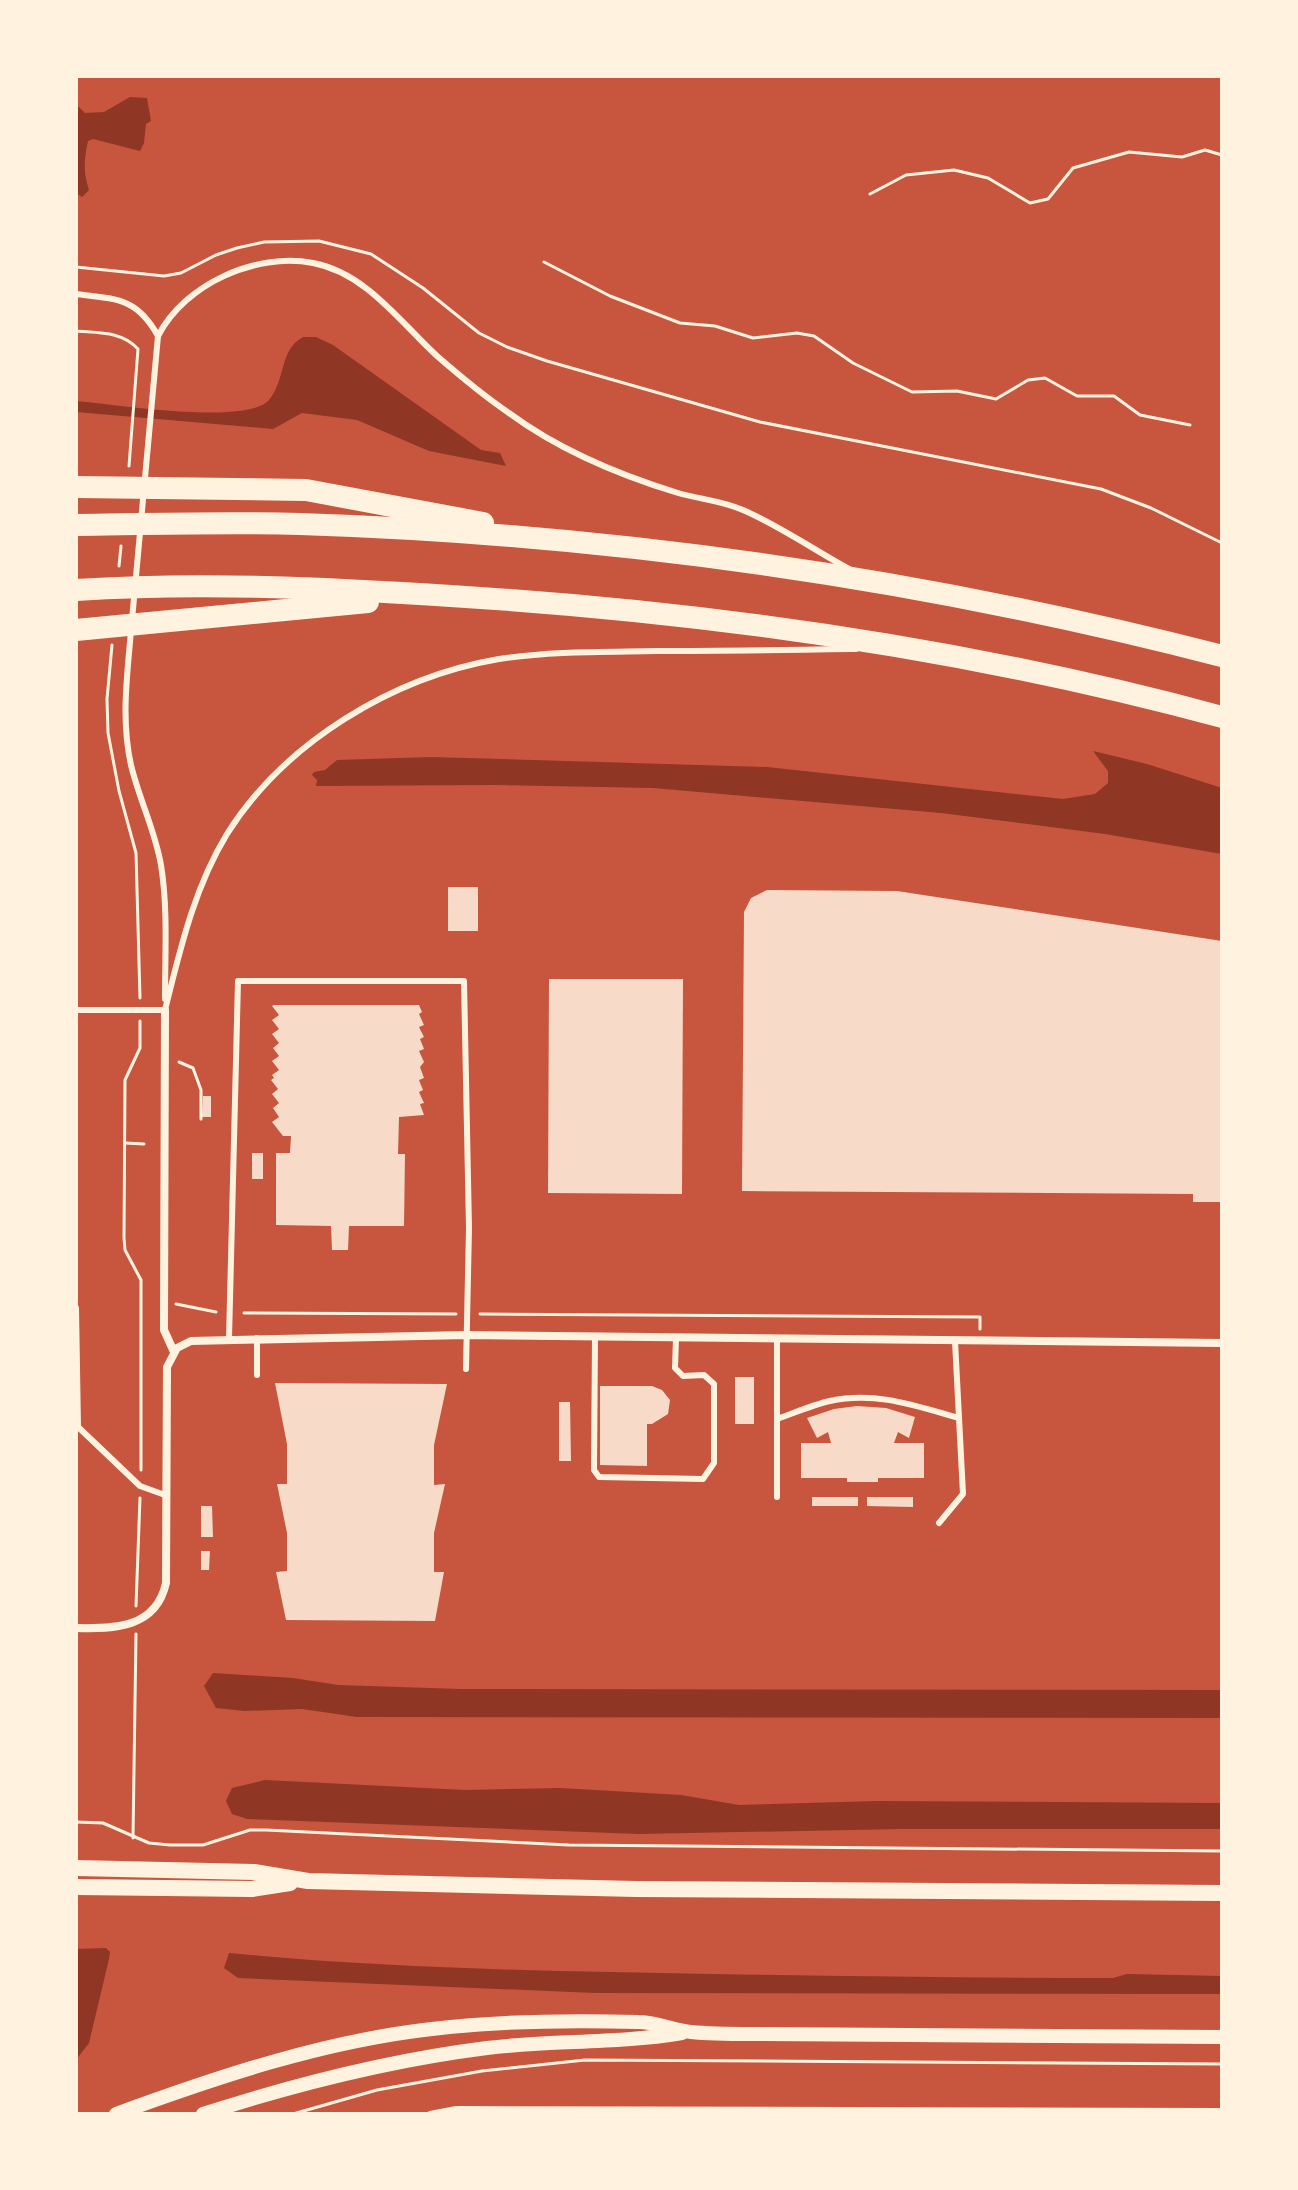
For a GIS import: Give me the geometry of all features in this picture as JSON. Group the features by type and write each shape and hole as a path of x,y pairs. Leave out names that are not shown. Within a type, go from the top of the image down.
{"highway":[{"path":"76,487 306,490 591,542 867,579 1089,623 1222,656"},
{"path":"76,525 299,524 591,542"},
{"path":"76,590 327,589 559,602 786,628 910,649 1222,717"},
{"path":"76,630 437,595"}],"main road":[{"path":"76,1868 254,1872 308,1881 636,1889 1222,1893"},
{"path":"76,1887 252,1889 308,1881"}],"street":[{"path":"165,1010 164,1330 174,1352"},
{"path":"76,1628 114,1629 153,1611 162,1599 166,1583 166,1373 174,1352 191,1341 466,1335 1222,1343"},
{"path":"116,2114 284,2060 367,2039 432,2029 538,2022 642,2022 691,2032"},
{"path":"203,2114 364,2069 526,2044 646,2039 691,2032 1222,2037"}],"lane":[{"path":"165,1010 164,883 155,839 132,768 124,696 158,336 164,325 188,300 225,275 259,264 289,260 315,263 348,276 370,291 438,357 510,415 567,449 652,485 742,509 867,579"},
{"path":"76,294 130,303 148,318 158,336"},
{"path":"165,1010 187,926 203,882 227,835 255,797 285,766 331,728 374,702 421,681 499,659 575,652 910,649"},
{"path":"229,1339 238,981 464,981 469,1228 466,1369"},
{"path":"76,1010 165,1010"},
{"path":"76,1308 77,1426 140,1486 165,1495"},
{"path":"595,1336 594,1470 599,1477 703,1479 714,1463 714,1384 704,1375 683,1376 675,1368 676,1338"},
{"path":"257,1338 257,1375"},
{"path":"777,1339 777,1497"},
{"path":"939,1523 963,1494 955,1341"},
{"path":"777,1419 830,1401 862,1398 894,1399 959,1418"},
{"path":"430,2114 456,2109 1222,2111"}],"path":[{"path":"870,194 906,175 954,170 988,178 1030,203 1048,199 1073,168 1129,152 1182,157 1205,150 1222,155"},
{"path":"76,267 164,276 181,273 216,255 250,245 319,241 371,254 423,288 479,333 547,361 760,422 1101,489 1151,508 1222,543"},
{"path":"544,262 610,296 680,323 715,326 753,338 797,333 814,336 853,363 912,392 957,391 996,399 1028,380 1045,378 1077,396 1114,396 1140,415 1190,425"},
{"path":"76,331 113,334 130,339 138,349 138,366"},
{"path":"109,673 108,733 119,791 136,853 140,1010 140,1048 125,1080 124,1246 140,1276 143,1293 133,1838"},
{"path":"174,1063 185,1063 193,1068 201,1090 201,1119"},
{"path":"125,1143 144,1144"},
{"path":"141,1302 153,1303"},
{"path":"173,1303 229,1313 980,1317 980,1341"},
{"path":"76,1822 103,1823 149,1843 203,1845 250,1830 266,1830 569,1845 1222,1851"},
{"path":"293,2114 377,2090 482,2071 585,2060 1222,2064"}],"shaded area":[{"path":"130,97 147,98 151,121 146,124 144,143 140,151 93,139 88,141 85,166 89,190 82,197 76,193 76,104 85,113 104,112"},
{"path":"303,337 316,337 333,345 481,450 500,453 506,466 429,451 357,420 302,413 273,429 76,412 76,401 208,413 256,408 269,400 278,384 286,357"},
{"path":"1093,751 1222,788 1222,854 1105,834 941,813 653,788 316,786 317,780 312,775 325,770 337,760 431,757 767,767 1063,799 1095,794 1108,783 1108,771"},
{"path":"213,1673 293,1678 338,1685 460,1689 1222,1690 1222,1718 357,1717 302,1709 245,1711 216,1708 204,1686"},
{"path":"265,1780 465,1790 560,1788 681,1795 739,1805 877,1801 1222,1803 1222,1829 902,1829 638,1834 247,1819 232,1814 226,1801 232,1788"},
{"path":"106,1948 110,1952 109,1959 89,2043 76,2060 76,1949"},
{"path":"229,1953 410,1966 592,1972 1013,1978 1113,1978 1127,1974 1222,1976 1222,1994 595,1993 238,1978 224,1968"}],"building":[{"path":"448,887 478,887 478,931 448,931"},
{"path":"767,890 897,891 1222,941 1222,1202 1193,1202 1193,1194 742,1191 744,912 751,898"},
{"path":"549,979 683,979 682,1194 548,1193"},
{"path":"274,1005 419,1005 424,1025 419,1027 424,1037 420,1039 424,1049 419,1051 424,1062 420,1067 424,1078 419,1080 423,1090 419,1092 424,1103 420,1104 424,1115 399,1117 398,1154 405,1154 404,1226 349,1226 348,1250 332,1250 331,1226 276,1225 276,1153 290,1153 291,1136 283,1136 272,1122 279,1117 273,1108 279,1103 272,1094 278,1089 271,1080 279,1070 272,1061 279,1056 273,1048 279,1043 272,1034 279,1029 272,1020 279,1015"},
{"path":"203,1096 211,1096 211,1117 202,1117"},
{"path":"252,1153 263,1153 263,1179 252,1179"},
{"path":"735,1377 754,1377 754,1424 735,1424"},
{"path":"275,1383 447,1384 434,1445 434,1485 445,1484 434,1533 434,1572 444,1572 435,1621 286,1620 276,1572 287,1571 287,1533 277,1484 287,1484 287,1444"},
{"path":"600,1386 652,1386 662,1390 670,1400 668,1414 647,1424 647,1466 600,1465"},
{"path":"559,1402 570,1402 571,1461 559,1461"},
{"path":"857,1406 886,1408 915,1417 909,1438 898,1432 894,1443 924,1443 924,1478 847,1482 847,1478 801,1478 801,1443 831,1443 828,1432 817,1438 807,1418 834,1409"},
{"path":"812,1497 858,1497 858,1506 812,1506"},
{"path":"867,1497 913,1497 913,1507 867,1506"},
{"path":"201,1506 212,1506 213,1537 201,1537"},
{"path":"201,1551 210,1551 209,1570 201,1570"}]}
